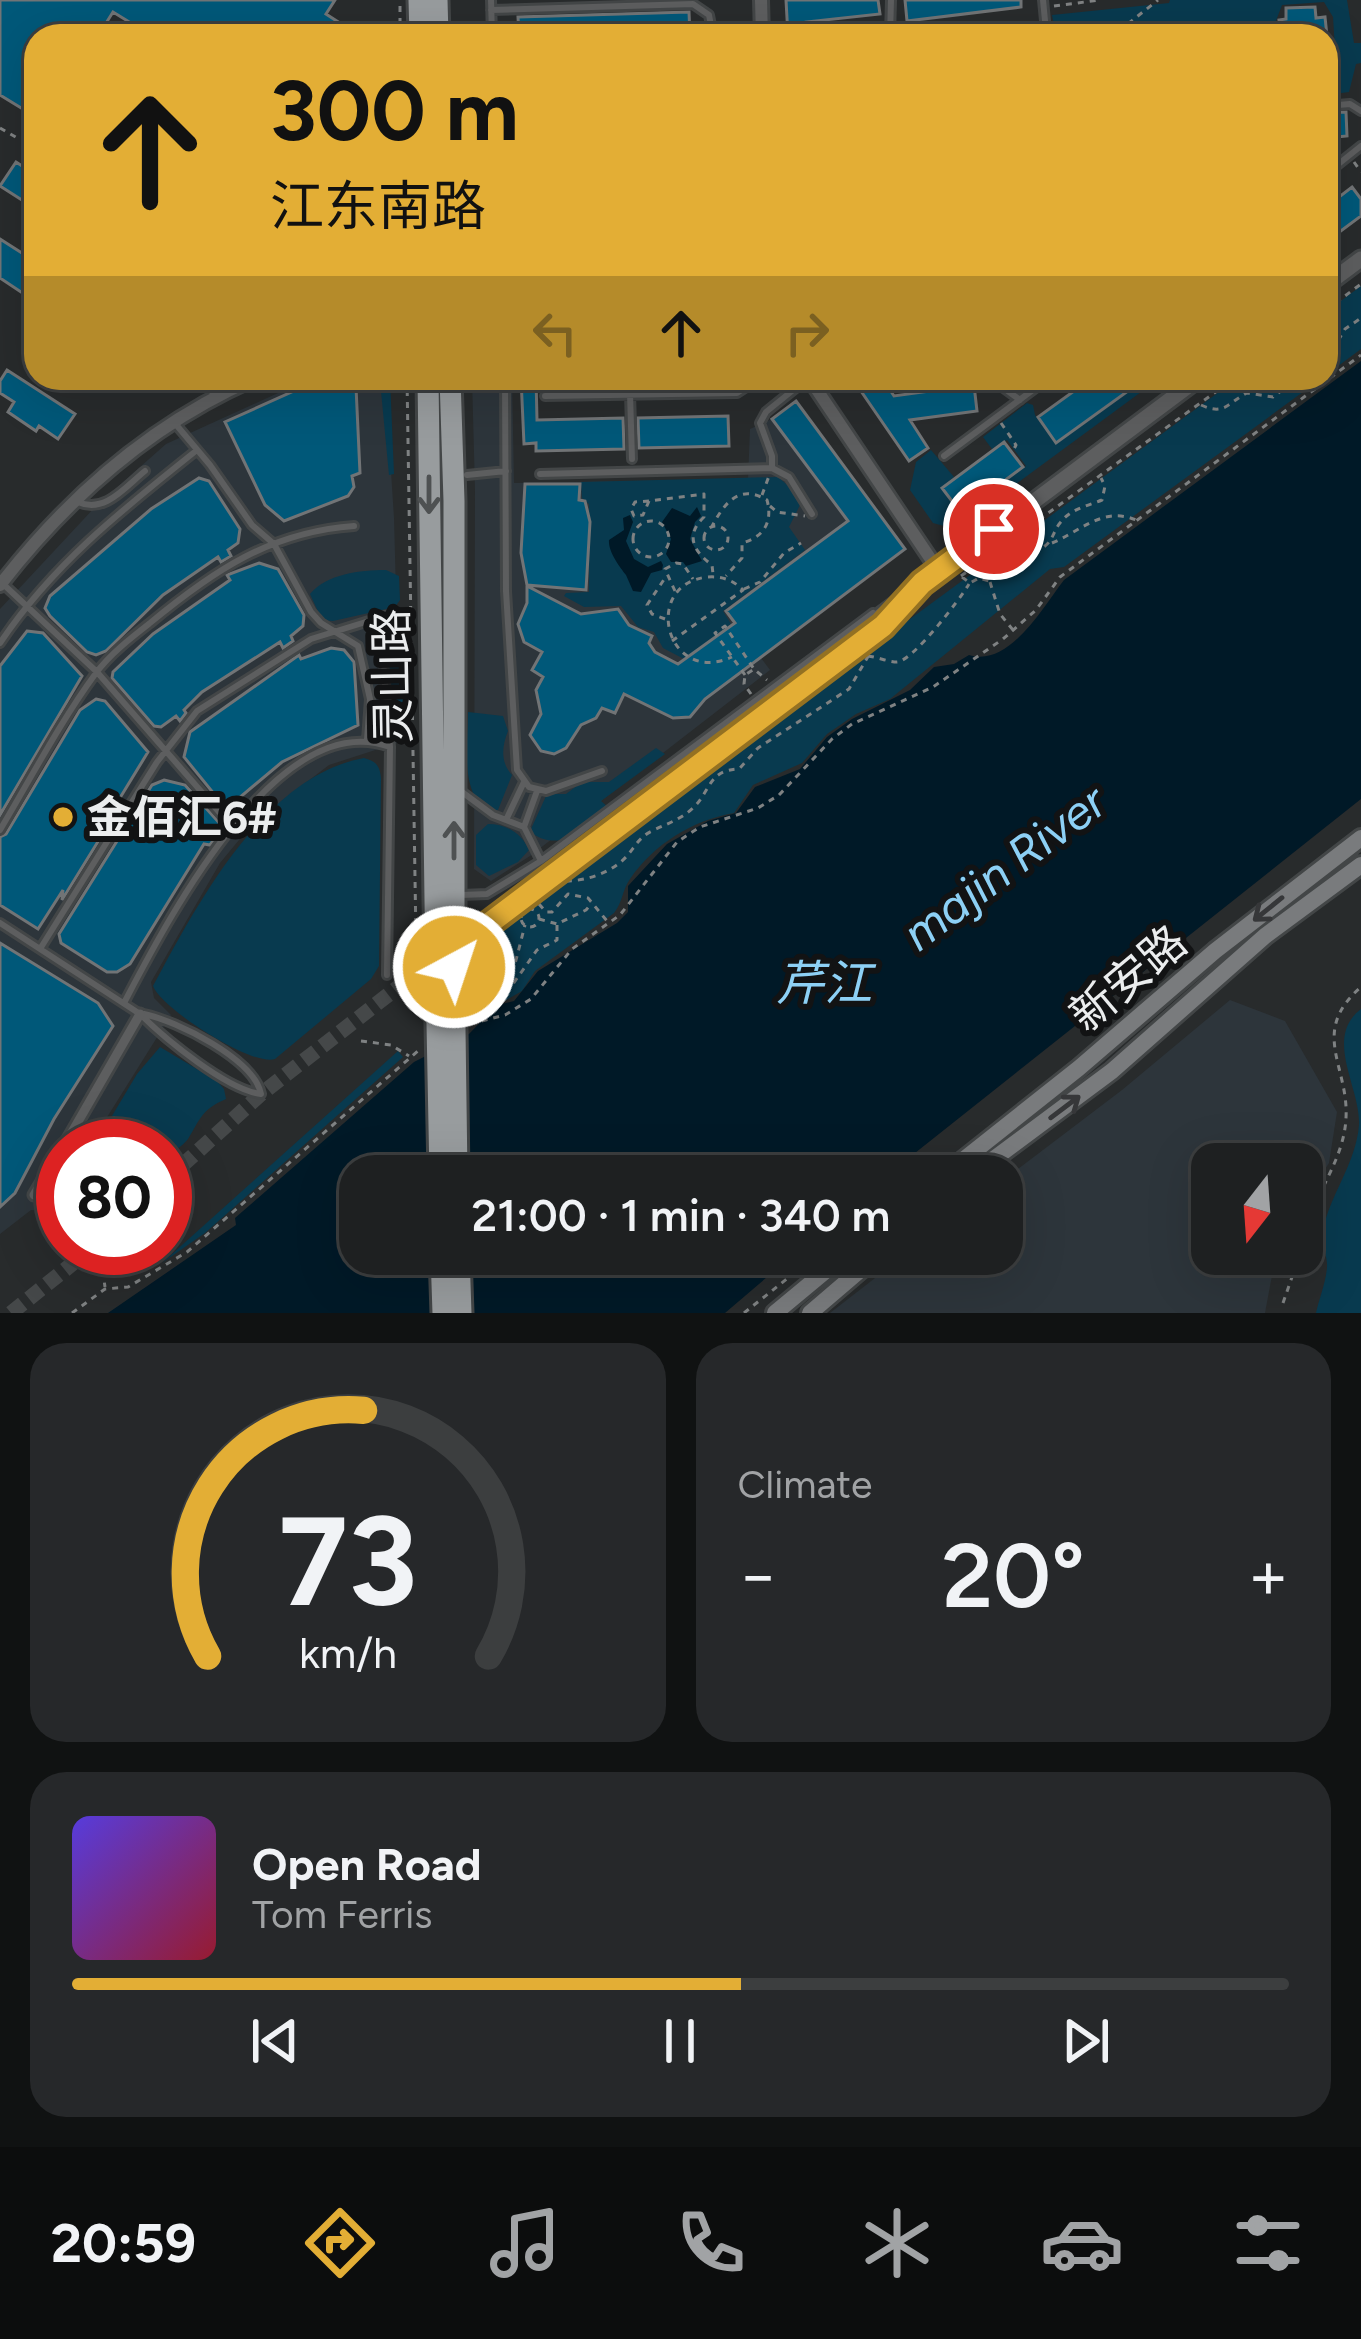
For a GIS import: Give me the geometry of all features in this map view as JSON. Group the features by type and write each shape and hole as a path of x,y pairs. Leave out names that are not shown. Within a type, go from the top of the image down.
{"highway":[{"name":"灵山路","path":"428,390 440,1155"},
{"name":"灵山路","path":"450,390 458,1155"},
{"path":"441,1275 442,1313"},
{"path":"460,1275 461,1313"}],"main road":[{"name":"新安路","path":"969,1155 1215,951 1361,838"},
{"name":"新安路","path":"999,1155 1112,1071 1264,936 1361,865"},
{"path":"775,1313 821,1275"},
{"path":"809,1313 854,1275"}],"street":[{"path":"1,583 75,501 133,447 230,390"},
{"path":"817,390 938,570"},
{"path":"716,740 1183,390"},
{"path":"79,1119 140,1013"}],"lane":[{"path":"491,5 693,4 709,15 711,24"},
{"path":"210,390 215,397"},
{"path":"505,390 509,684 517,770 524,782 546,791 602,771"},
{"path":"545,396 742,390"},
{"path":"772,468 760,423 766,412 794,390"},
{"path":"1006,390 1020,400"},
{"path":"944,455 1033,390"},
{"path":"630,393 632,459"},
{"path":"173,421 252,525 274,544 311,612 350,638 362,657 370,699 367,740"},
{"path":"0,643 26,604 99,528 197,450"},
{"path":"540,474 772,468 789,477 812,514"},
{"path":"75,501 91,508 102,505 145,470"},
{"path":"467,475 506,471"},
{"path":"0,830 97,672 209,574 274,544 355,526"},
{"path":"1,583 97,672 233,828"},
{"path":"454,894 487,894 541,861 859,622 922,583"},
{"path":"454,958 466,941 883,626 922,583"},
{"path":"40,949 166,749 197,711 332,630 385,616"},
{"path":"384,670 390,747 386,975"},
{"path":"124,1003 182,897 233,828 287,773 312,756 367,740 390,747"},
{"path":"506,820 524,782"},
{"path":"454,783 484,809 524,827 541,861"},
{"path":"524,827 537,790"},
{"path":"0,923 140,1013 158,1032 232,1082 249,1093 261,1094 260,1084 245,1068 207,1041 167,1019 140,1013"}],"path":[{"path":"1044,3 1100,0"},
{"path":"1129,24 1158,0"},
{"path":"0,128 19,140"},
{"path":"1338,341 1361,318"},
{"path":"407,390 415,940 427,947"},
{"path":"970,583 961,576 1219,390"},
{"path":"1200,404 1214,411 1228,410 1236,398 1247,394 1273,397 1282,390"},
{"path":"458,1030 517,1009 572,949 626,908 677,842 700,827 758,808 793,783 852,724 933,687 1013,630 1036,610 1060,577 1314,390"},
{"path":"997,417 1015,441 1012,451"},
{"path":"760,496 772,468"},
{"path":"1049,544 1072,511 1102,500 1105,486 1101,478"},
{"path":"641,524 631,509 635,502 704,494 704,517 692,537 696,552 712,565 713,576"},
{"path":"728,541 720,550 709,548 704,537 726,501 737,495 760,496 777,512 800,518 812,514"},
{"path":"634,516 644,515 650,501"},
{"path":"711,528 722,528 733,546 742,543 761,534 768,523 769,505"},
{"path":"868,656 894,663 908,658 944,614 958,606 970,583 1016,569 1033,552 1102,516 1118,514 1138,520"},
{"path":"652,521 666,530 668,542 661,554 646,556 637,550 634,533 641,524 652,521"},
{"path":"725,578 742,558 742,543"},
{"path":"673,641 760,582 801,543"},
{"path":"1009,543 1024,547 1049,544"},
{"path":"661,554 671,566"},
{"path":"676,592 665,569 683,564 694,580"},
{"path":"666,577 647,605 652,614 667,619"},
{"path":"732,657 712,663 697,661 673,641 667,619 676,592 694,580 725,578 743,590"},
{"path":"989,580 1000,614 1013,630"},
{"path":"716,608 754,669 770,683"},
{"path":"725,626 712,631 745,675 744,684 752,696"},
{"path":"552,880 580,881 616,865 637,841 697,805 714,776 740,769 758,748 840,697 860,674 875,640"},
{"path":"745,675 754,669"},
{"path":"540,885 538,901 546,912 552,912 568,894 592,902 609,924"},
{"path":"539,919 557,924 592,902"},
{"path":"473,1022 501,976 511,970 520,949 526,910 536,911 539,919"},
{"path":"525,925 533,926 539,919"},
{"path":"492,994 508,992 536,950 557,940 557,924"},
{"path":"520,949 530,957"},
{"path":"1323,1186 1346,1118 1331,1040 1340,1013 1361,987"},
{"path":"362,1041 391,1045 410,1056"},
{"path":"72,1313 105,1289 128,1287 187,1252 425,1046"},
{"path":"103,1275 105,1289"},
{"path":"744,1313 792,1275"},
{"path":"1282,1303 1292,1275"}],"shaded area":[{"path":"1347,0 1354,43 1361,43 1361,63 1356,64 1349,92 1338,93 1338,24 1333,24 1324,2 1282,5 1275,24 1054,24 1052,15 1169,3"},
{"path":"1361,286 1361,349 1338,366 1338,303"},
{"path":"285,390 384,390 394,518 400,742 329,765 253,823 220,863 151,982 154,998 171,1015 106,1119 36,1119 36,1210 0,1234 0,609 96,506 166,444"},
{"path":"390,390 394,474 389,475 381,391"},
{"path":"472,390 512,390 514,483 748,479 750,429 772,419 848,521 726,611 770,670 491,881 474,869"},
{"path":"1131,390 1144,390 955,529 933,523 910,490 916,462 931,450 954,477 941,488 961,514 1026,466 1007,440 992,449 983,437 1027,403 1033,405 1056,444"},
{"path":"1222,390 1306,390 1064,567 1050,569 890,699 827,734 802,763 753,785 734,813 704,821 663,845 630,879 614,913 535,971 522,991 480,1015 470,1003 475,949 495,924"},
{"path":"778,477 793,490 800,505 789,527 805,550 723,611 731,624 684,659 663,648 654,632 638,627 621,606 584,607 564,596 589,592 589,504 582,498 581,482"},
{"path":"386,570 399,576 400,600 395,607 322,620 310,594 317,587 345,574"},
{"path":"402,629 404,722 391,732 386,666 374,631"},
{"path":"468,712 503,716 508,731 503,754 512,775 498,810 489,813 479,804 469,780"},
{"path":"656,748 665,754 601,801 608,807 582,829 554,841 533,834 547,794 566,794 582,782 609,782"},
{"path":"364,758 377,765 381,778 379,966 371,979 275,1059 248,1054 189,1021 153,986 213,883 265,816 328,770"},
{"path":"488,824 513,831 529,850 518,862 489,876 476,865 476,835"},
{"path":"1230,1000 1285,1021 1337,1112 1329,1163 1323,1172 1323,1143 1191,1143 1191,1275 1272,1275 1265,1313 830,1313 879,1275 1023,1275 1023,1165"},
{"path":"1361,1009 1361,1313 1316,1313 1327,1267 1323,1231 1359,1125 1344,1049 1350,1021"},
{"path":"160,1047 217,1081 226,1099 207,1111 192,1132 192,1119 110,1119"},
{"path":"398,1051 403,1057 205,1233 192,1242 192,1236"}],"water":[{"name":"芹江","path":"1361,361 1361,799 912,1155 339,1155 339,1275 769,1275 725,1313 108,1313 163,1275 192,1275 192,1255 236,1225 235,1218 414,1062 469,1034 497,1005 514,1001 538,971 617,923 628,912 628,886 667,844 708,821 736,813 755,787 800,769 827,737 910,690 934,667 954,664 969,655 998,653 1024,632 1064,580 1322,390 1338,390 1338,378"},
{"path":"697,507 701,516 690,539 702,561 686,566 671,562 666,554 671,539 662,522 672,508 690,516"},
{"path":"630,515 633,522 626,541 634,559 648,567 661,561 663,565 662,570 651,573 641,592 633,591 609,545 624,530 623,518"}],"building":[{"path":"0,0 335,0 326,14 341,24 132,24 113,12 106,24 24,24 24,110 0,95"},
{"path":"786,0 878,0 880,14 787,24"},
{"path":"905,0 1021,0 1021,7 907,21"},
{"path":"1315,7 1316,18 1325,17 1326,24 1280,24 1286,19 1286,8"},
{"path":"689,12 690,24 518,24 518,17"},
{"path":"1338,112 1346,112 1347,136 1338,137"},
{"path":"16,162 24,167 24,201 0,186"},
{"path":"1352,187 1361,199 1361,216 1338,233 1338,198"},
{"path":"0,239 24,254 24,294 0,278"},
{"path":"7,370 24,381 24,390 38,390 75,414 58,439 8,412 14,402 0,393"},
{"path":"296,390 356,390 360,473 352,476 354,487 348,496 284,521 265,505 225,422"},
{"path":"522,390 536,390 537,420 623,418 624,449 536,451 536,443 524,444"},
{"path":"860,390 890,390 894,396 975,390 977,411 910,420 928,448 909,461"},
{"path":"1075,390 1129,390 1056,443 1038,417"},
{"path":"796,401 905,549 705,699 690,717 673,718 624,694 615,713 602,708 596,718 581,725 566,748 554,754 541,751 530,735 541,714 536,690 543,677 532,670 542,652 524,642 518,624 527,603 527,586 581,614 618,609 629,625 652,636 649,643 655,652 678,664 735,623 726,611 848,521 772,419"},
{"path":"728,416 729,446 639,448 638,418"},
{"path":"1004,442 1023,467 961,513 942,488"},
{"path":"199,478 209,481 240,529 238,543 228,550 231,556 221,562 218,557 163,595 106,651 87,652 50,616 45,608 50,596 151,509"},
{"path":"525,484 580,484 579,500 585,501 590,522 586,590 527,585 521,553"},
{"path":"259,563 278,569 304,615 303,626 283,648 280,642 202,692 180,721 176,716 161,727 154,726 112,678 113,672 153,634 230,580 227,575"},
{"path":"27,631 43,633 82,676 0,815 0,666"},
{"path":"331,648 344,650 354,662 358,725 282,762 239,798 241,807 232,816 184,757 190,732 299,655 301,659"},
{"name":"金佰汇6#","path":"96,699 105,701 148,752 62,900 63,890 38,929 0,905 0,837 80,710"},
{"path":"164,780 185,785 223,827 210,845 204,844 130,964 107,972 61,943 59,934 152,785"},
{"path":"0,943 98,1003 113,1026 54,1119 36,1119 36,1153 15,1193 0,1207"}],"tunnel":[{"path":"192,1157 261,1094 715,740"},
{"path":"11,1313 58,1275"}],"place":[{"name":"金佰汇6#","path":"63,817"}],"route":[{"path":"454,967 454,958 466,941 883,626 922,583 994,529"}],"water label":[{"name":"majin River","path":"1004,867"}]}
